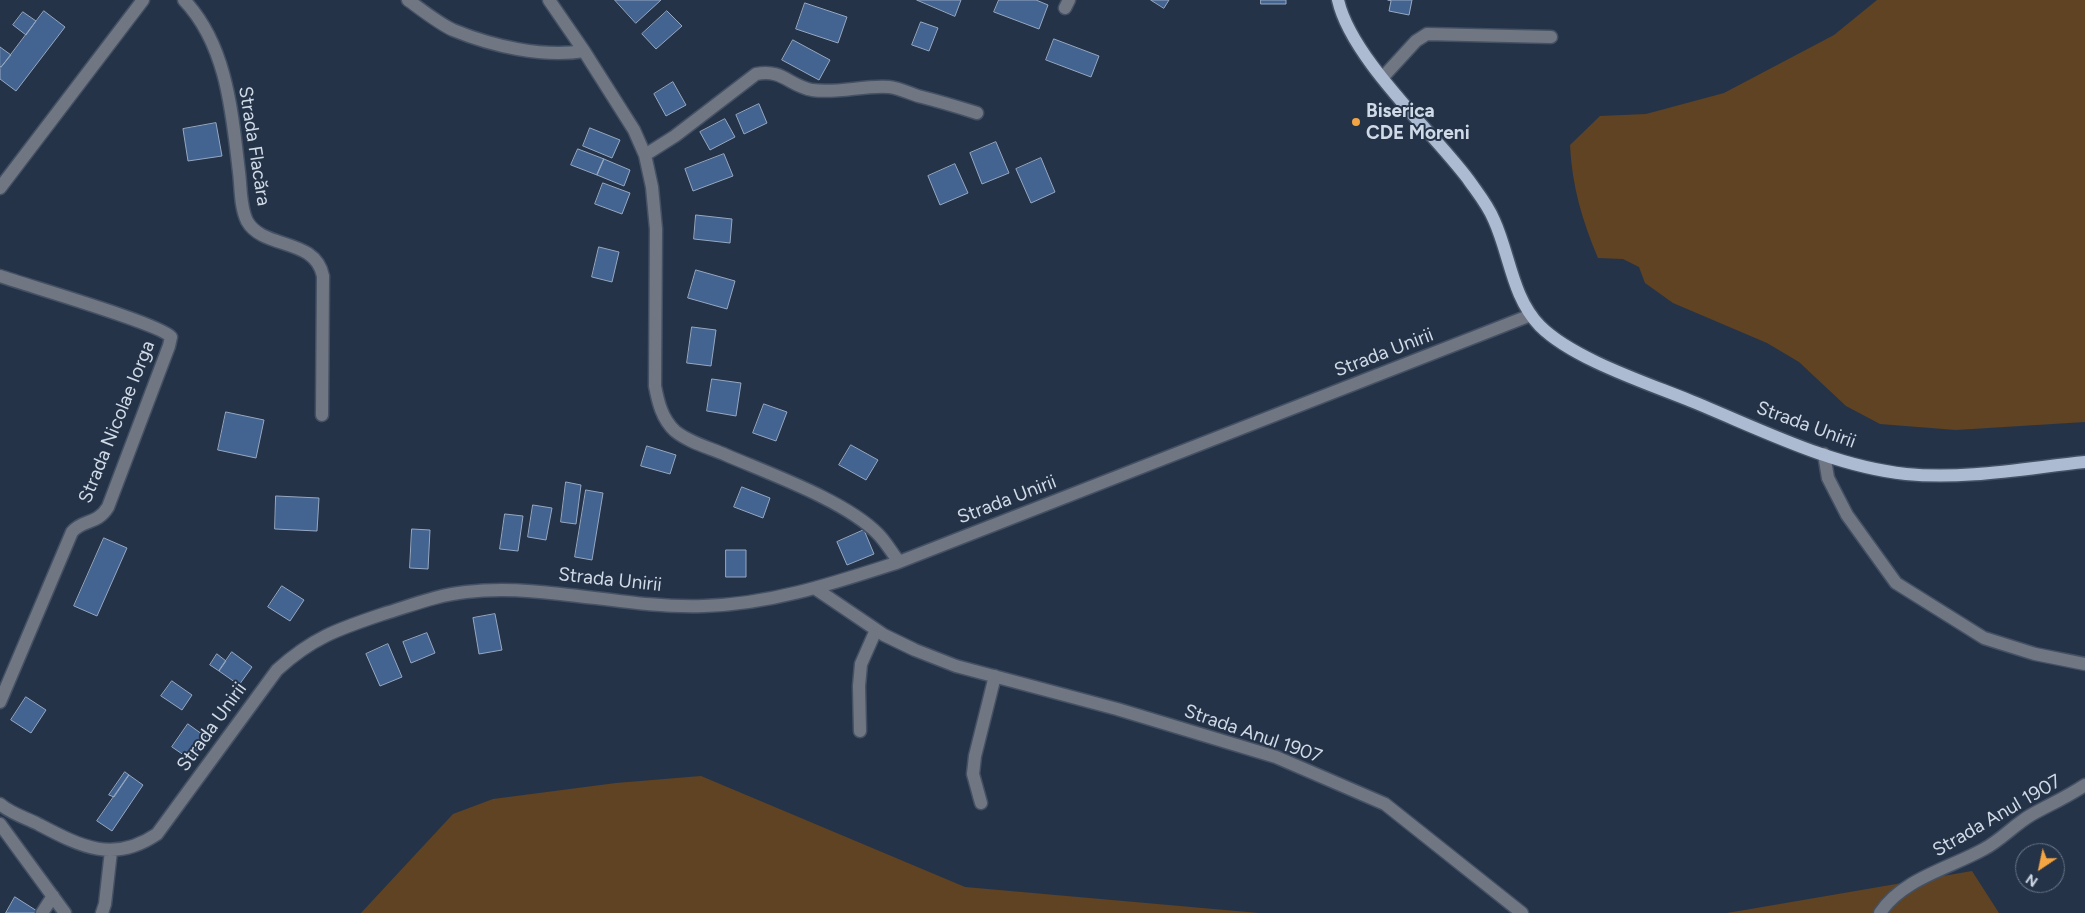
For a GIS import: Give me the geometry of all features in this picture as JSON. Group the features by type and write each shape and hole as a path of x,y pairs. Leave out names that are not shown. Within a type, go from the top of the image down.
{"main road":[{"path":"1338,0 1340,10 1357,43 1485,202 1494,219 1520,296 1531,316"},
{"name":"Strada Unirii","path":"1531,316 1552,336 1623,374 1824,454 1874,468 1934,475 2085,462"}],"street":[{"path":"0,188 143,0"},
{"name":"Strada Flacăra","path":"184,0 205,30 223,73 242,199 248,223 264,235 313,256 320,264 323,276 322,415"},
{"path":"408,0 452,29 484,40 548,54 584,50"},
{"path":"549,0 584,50 634,130 645,155 652,187 656,228 655,386 664,418 675,431 691,440 786,481 862,519 880,535 898,562"},
{"path":"1383,77 1416,41 1427,34 1551,37"},
{"path":"645,155 675,136 756,74 767,72 779,74 792,84 812,90 829,91 892,87 977,113"},
{"name":"Strada Nicolae Iorga","path":"0,276 134,320 167,332 171,337 170,346 108,508 103,515 94,521 76,527 72,532 0,702"},
{"name":"Strada Unirii","path":"0,804 78,844 111,851 124,850 142,844 157,834 276,670 297,651 336,630 438,596 467,592 538,591 667,606 703,606 780,598 816,589 898,562 1531,316"},
{"path":"1824,454 1828,478 1847,514 1896,584 1984,638 2035,654 2085,664"},
{"name":"Strada Anul 1907","path":"816,589 876,630 915,650 956,666 1117,709 1276,757 1385,804 1522,913"},
{"path":"860,731 859,686 861,664 876,630"},
{"path":"981,802 974,774 975,756 995,676"},
{"name":"Strada Anul 1907","path":"1880,913 1885,906 1920,880 1985,849 2030,816 2085,786"},
{"path":"0,824 66,913"},
{"path":"102,913 105,904 111,851"},
{"path":"42,913 53,896"}],"shaded area":[{"path":"1877,0 2085,0 2085,422 1956,430 1880,424 1846,406 1799,362 1767,343 1673,303 1645,283 1639,267 1623,259 1598,258 1579,203 1573,175 1570,145 1600,116 1646,114 1724,93 1834,35"},
{"path":"701,776 965,887 1259,913 361,913 453,814 493,799 616,783"},
{"path":"1972,871 1999,913 1727,913 1739,911"}],"building":[{"path":"615,0 661,0 636,23"},
{"path":"917,0 961,0 955,16"},
{"path":"999,0 1036,0 1048,5 1039,29 994,12"},
{"path":"1151,0 1169,0 1164,8"},
{"path":"1261,0 1286,0 1286,4 1261,4"},
{"path":"1388,0 1412,0 1409,15 1389,11 1391,1"},
{"path":"805,3 847,17 838,43 796,29"},
{"path":"44,11 65,27 16,91 0,79 0,69"},
{"path":"667,11 682,26 656,49 642,34"},
{"path":"23,12 36,21 26,35 13,25"},
{"path":"921,22 938,28 929,51 912,45"},
{"path":"1054,39 1099,56 1091,77 1046,60"},
{"path":"793,40 830,60 819,80 782,60"},
{"path":"0,47 11,55 1,67 0,66"},
{"path":"673,82 686,105 666,116 654,94"},
{"path":"759,104 767,123 744,134 736,115"},
{"path":"725,119 735,137 710,150 700,132"},
{"path":"216,123 222,156 188,161 183,129"},
{"path":"590,128 620,140 612,158 583,146"},
{"path":"996,142 1009,173 982,184 970,153"},
{"path":"578,149 604,159 597,175 571,165"},
{"path":"724,154 733,176 693,191 685,169"},
{"path":"1041,158 1055,192 1031,203 1016,169"},
{"path":"604,159 630,170 624,186 597,175"},
{"path":"955,164 968,193 940,205 928,176"},
{"path":"603,183 630,193 622,214 595,204"},
{"path":"696,215 732,219 730,243 694,239"},
{"path":"599,247 619,252 612,282 592,277"},
{"path":"696,270 735,281 727,309 688,298"},
{"path":"692,327 716,330 711,366 687,363"},
{"path":"712,379 741,383 736,416 707,411"},
{"path":"764,404 787,412 776,441 753,433"},
{"path":"226,412 264,420 256,458 218,450"},
{"path":"851,445 878,460 866,480 839,465"},
{"path":"647,446 676,455 670,474 641,466"},
{"path":"566,482 581,485 576,524 561,522"},
{"path":"742,487 770,498 763,518 734,507"},
{"path":"586,490 603,493 592,560 575,557"},
{"path":"276,496 319,498 317,531 275,529"},
{"path":"533,505 552,508 546,540 528,537"},
{"path":"505,514 523,516 518,551 500,549"},
{"path":"412,529 430,530 428,569 410,568"},
{"path":"864,530 874,554 847,565 837,542"},
{"path":"104,538 127,548 97,616 74,606"},
{"path":"726,550 746,550 746,577 726,577"},
{"path":"282,586 304,600 290,621 268,607"},
{"path":"495,614 502,650 479,654 473,618"},
{"path":"427,633 435,653 411,663 403,642"},
{"path":"388,644 402,677 380,686 366,654"},
{"path":"232,652 252,667 239,685 219,671"},
{"path":"217,654 226,661 219,671 210,665"},
{"path":"172,681 192,695 182,710 161,696"},
{"path":"26,697 46,710 31,733 11,720"},
{"path":"188,724 206,737 191,760 172,747"},
{"path":"125,772 129,775 114,797 109,795"},
{"path":"129,775 143,785 112,831 97,821"},
{"path":"15,897 37,911 36,913 6,913"}],"place":[{"name":"Biserica CDE Moreni","path":"1356,122"}]}
